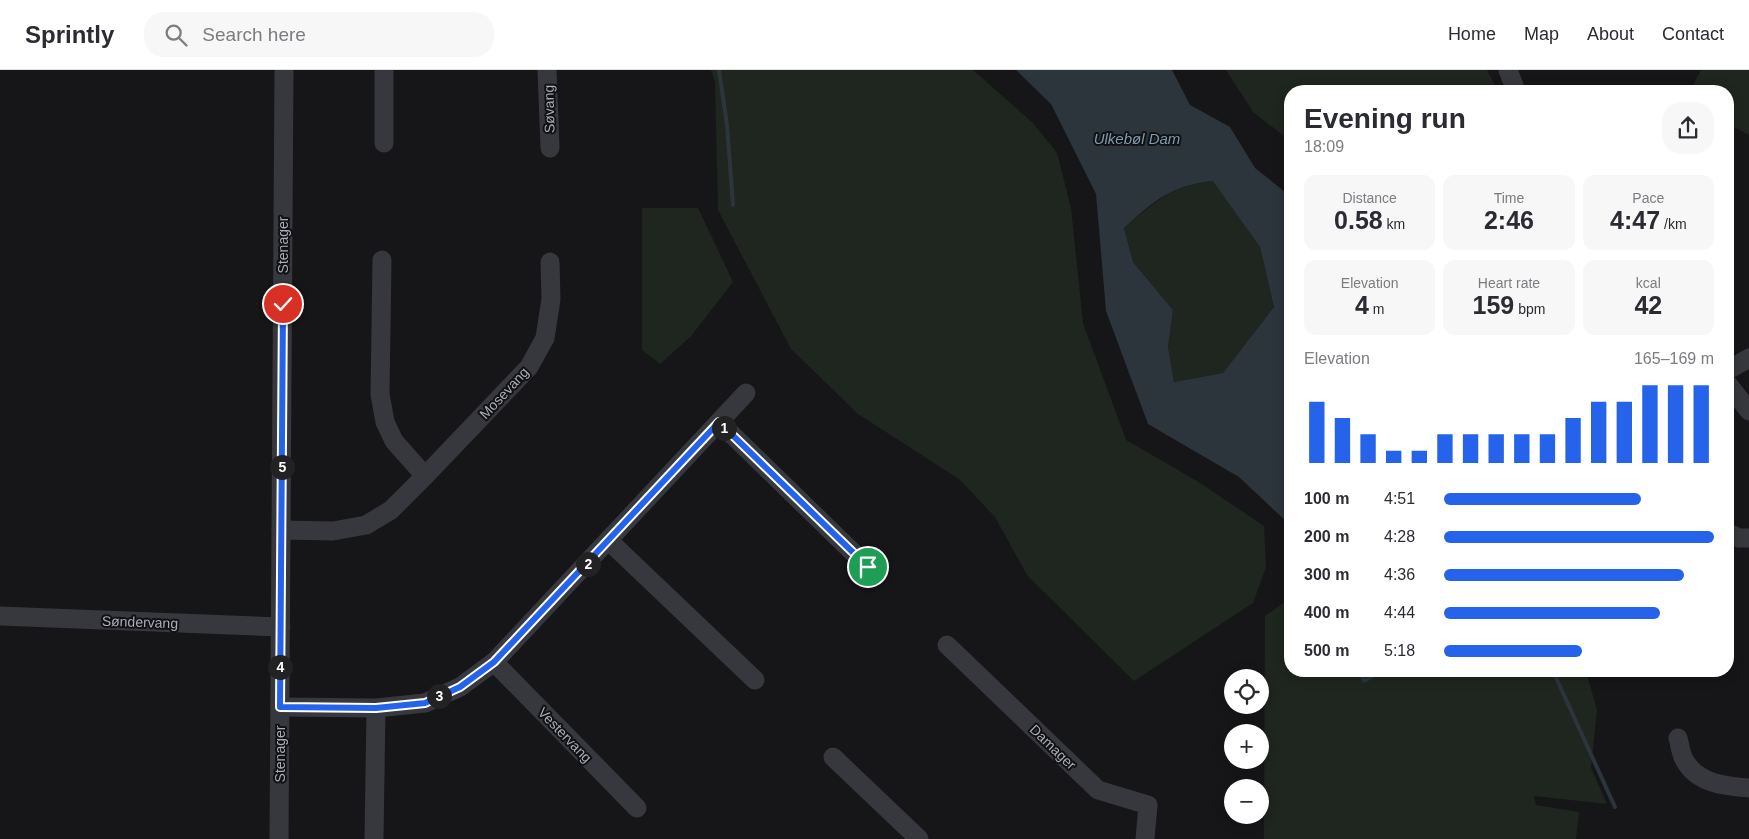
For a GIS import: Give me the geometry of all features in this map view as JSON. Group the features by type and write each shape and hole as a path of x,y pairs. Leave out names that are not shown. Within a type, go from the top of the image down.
{"street":[{"name":"Stenager","path":"279,839 284,70"},
{"path":"384,70 384,143"},
{"name":"Søvang","path":"547,70 550,148"},
{"path":"1508,70 1514,85"},
{"path":"382,260 380,394 385,422 394,441 425,476"},
{"name":"Mosevang","path":"281,530 332,531 366,525 392,510 529,367 545,338 551,299 550,262"},
{"path":"1734,367 1749,358"},
{"path":"1734,392 1749,411"},
{"path":"280,707 376,708 425,703 460,687 494,662 746,393"},
{"path":"719,422 868,567"},
{"path":"1734,536 1749,538"},
{"path":"609,541 756,680"},
{"name":"Søndervang","path":"0,616 280,627"},
{"name":"Damager","path":"947,645 1098,790 1148,805 1145,839"},
{"name":"Vestervang","path":"494,662 637,808"},
{"path":"374,839 376,708"},
{"path":"1678,738 1685,761 1700,777 1723,786 1749,788"},
{"path":"833,757 919,839"}],"shaded area":[{"path":"711,70 973,70 1033,123 1057,153 1071,208 1083,323 1126,440 1197,481 1264,526 1266,567 1253,603 1134,681 1027,575 995,517 959,479 858,414 791,349 718,210 715,82"},
{"path":"1226,70 1487,70 1495,85 1284,85 1284,136 1253,112"},
{"path":"1701,70 1749,70 1749,135 1734,127 1734,85 1693,85"},
{"path":"1214,181 1260,247 1274,307 1223,373 1174,382 1168,347 1173,310 1133,262 1124,228 1164,196 1199,183"},
{"path":"642,208 698,208 733,282 691,336 660,364 642,350"},
{"path":"1284,602 1284,677 1588,677 1597,710 1591,768 1607,804 1534,796 1536,805 1579,812 1576,839 1264,839 1264,824 1269,824 1269,779 1264,779 1264,769 1269,769 1269,724 1265,724 1265,714 1269,714 1269,669 1265,669 1265,616"}],"water":[{"name":"Ulkebøl Dam","path":"1016,70 1172,70 1190,105 1230,127 1255,168 1284,191 1284,519 1239,477 1148,424 1106,311 1096,194 1051,104","holes":["1213,181 1260,247 1274,307 1223,373 1174,382 1168,347 1173,310 1133,262 1124,228 1154,202 1164,196 1198,183"]}],"waterway":[{"path":"719,70 727,125 733,205"},
{"path":"1362,677 1364,681 1371,677"},
{"path":"1556,677 1615,807"}],"route":[{"path":"283,304 280,707 376,708 425,703 460,687 494,662 719,422 868,567"}]}
